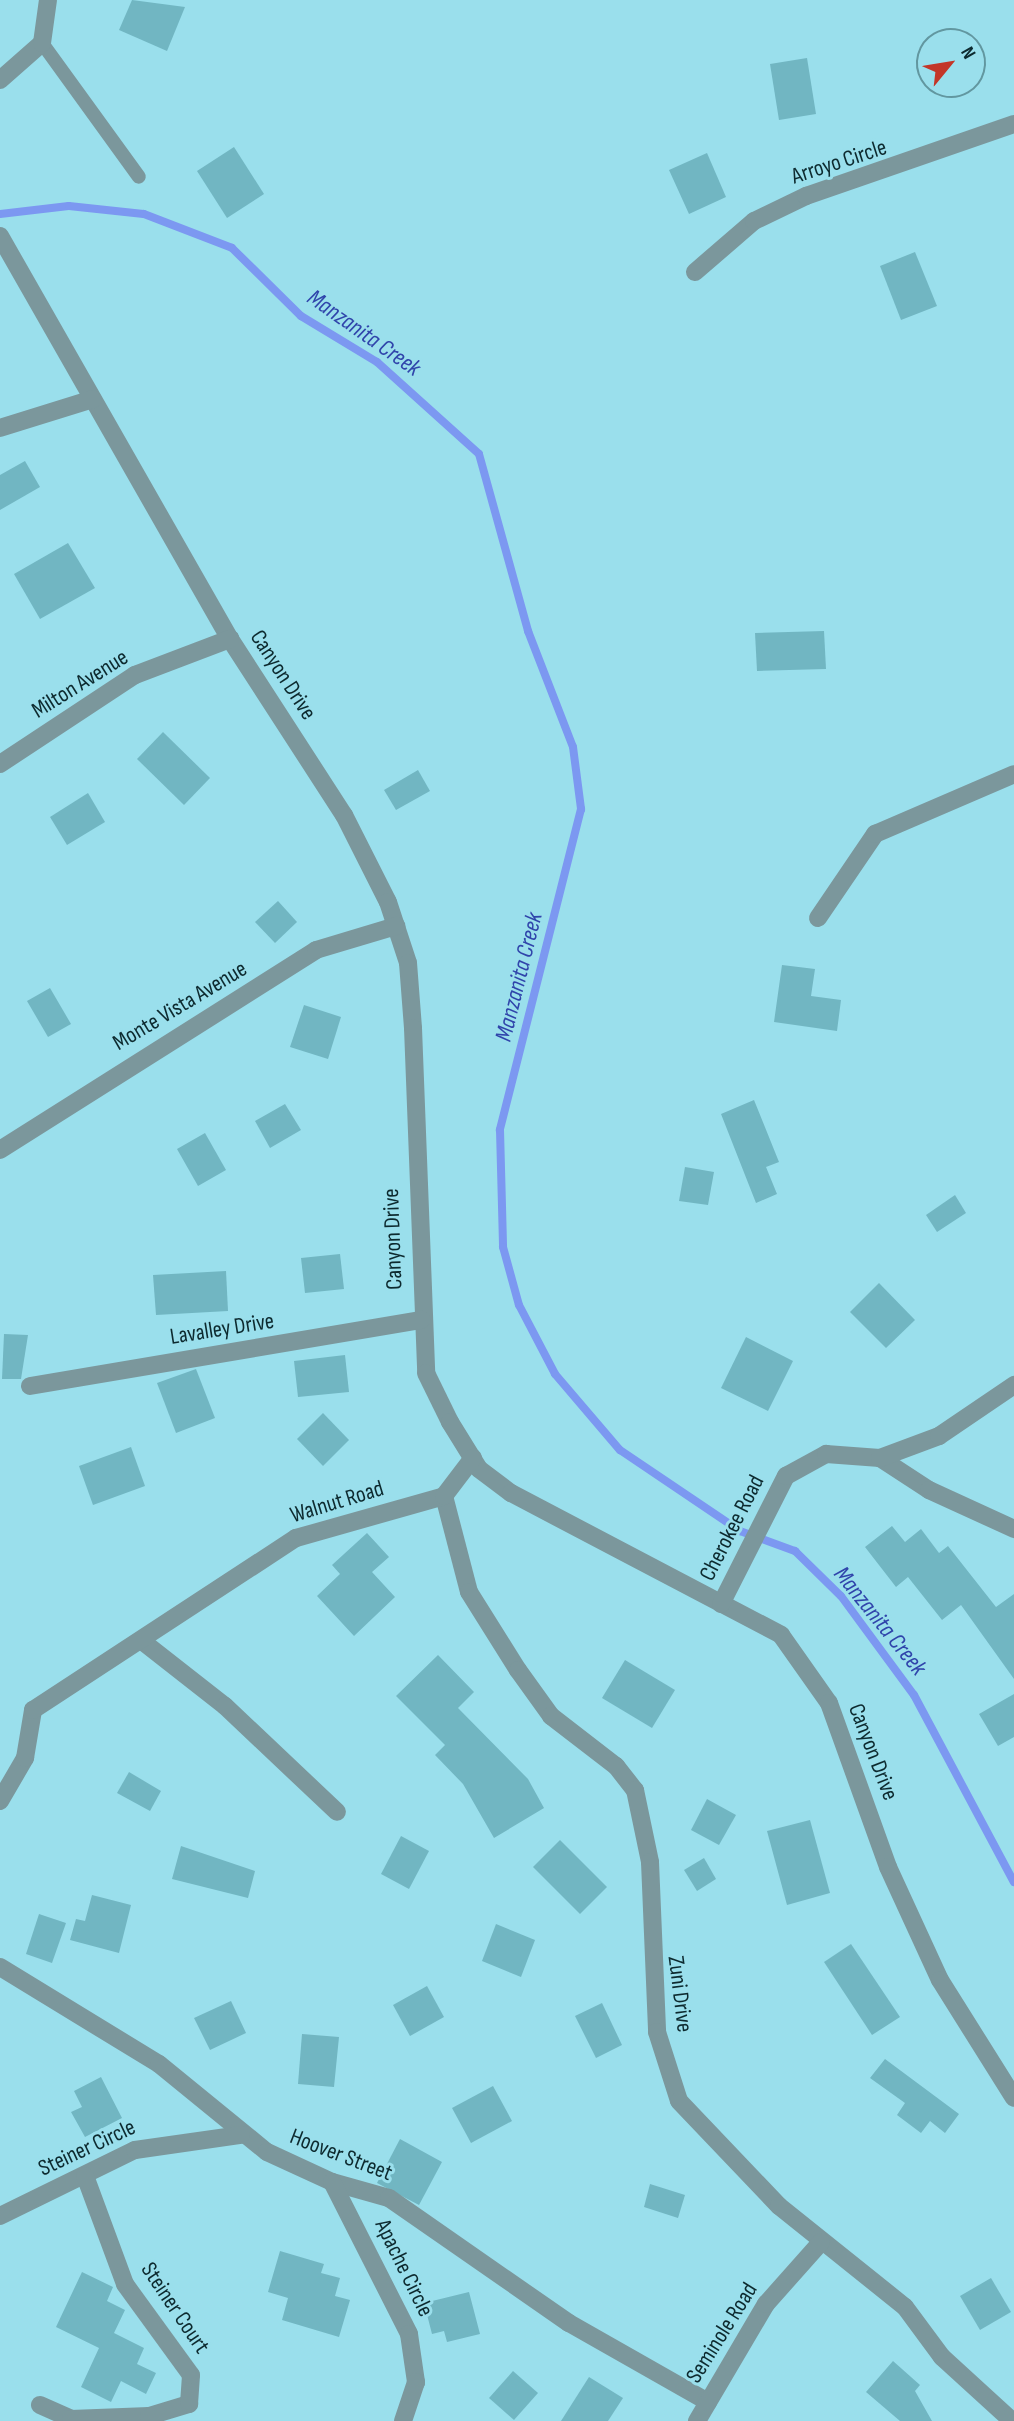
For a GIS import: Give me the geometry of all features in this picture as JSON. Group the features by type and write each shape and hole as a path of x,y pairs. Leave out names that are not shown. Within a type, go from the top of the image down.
{"street":[{"path":"0,80 42,43 48,0"},
{"name":"Arroyo Circle","path":"695,272 754,221 806,196 1014,124"},
{"name":"Canyon Drive","path":"0,236 230,639 344,815 396,926 408,963 413,1028 421,1320 426,1373 472,1458 511,1493 781,1635 829,1703 888,1867 940,1980 1014,2098"},
{"path":"0,428 93,399"},
{"name":"Milton Avenue","path":"0,764 135,675 230,639"},
{"path":"818,918 875,834 1014,774"},
{"name":"Monte Vista Avenue","path":"0,1150 316,950 396,926"},
{"name":"Lavalley Drive","path":"30,1386 421,1320"},
{"name":"Cherokee Road","path":"721,1604 786,1476 826,1454 880,1458 939,1436 1014,1385"},
{"path":"444,1496 472,1458"},
{"path":"880,1458 929,1490 1014,1530"},
{"name":"Walnut Road","path":"0,1801 25,1758 33,1710 142,1641 206,1591 296,1538 444,1496"},
{"name":"Zuni Drive","path":"444,1496 469,1592 518,1670 551,1716 616,1766 635,1790 650,1862 657,2032 679,2101 736,2166 821,2242 905,2307 943,2357 1012,2421"},
{"path":"142,1641 225,1706 337,1812"},
{"name":"Hoover Street","path":"0,1967 178,2077 241,2135 332,2182 389,2198 569,2323 708,2402"},
{"name":"Steiner Circle","path":"0,2216 162,2142 241,2135"},
{"name":"Steiner Court","path":"40,2406 71,2419 149,2416 189,2404 191,2375 125,2284 85,2176"},
{"name":"Apache Circle","path":"332,2182 409,2334 416,2382 403,2421"},
{"name":"Seminole Road","path":"696,2421 766,2304 821,2242"}],"lane":[{"path":"42,43 139,177"}],"building":[{"path":"132,0 185,7 167,51 119,30"},
{"path":"807,58 816,114 779,120 770,64"},
{"path":"234,147 264,194 227,218 197,171"},
{"path":"707,153 726,197 689,214 669,170"},
{"path":"915,252 937,306 901,320 880,266"},
{"path":"25,461 40,487 0,510 0,475"},
{"path":"68,543 95,588 40,619 14,574"},
{"path":"824,631 826,669 757,671 755,633"},
{"path":"163,732 210,778 184,805 137,759"},
{"path":"418,770 430,791 396,810 384,790"},
{"path":"88,793 105,822 67,845 50,817"},
{"path":"278,901 297,922 275,943 255,922"},
{"path":"782,965 815,969 811,996 841,1000 837,1031 774,1022"},
{"path":"50,988 71,1024 48,1037 27,1001"},
{"path":"304,1005 341,1017 328,1059 290,1047"},
{"path":"754,1100 779,1162 766,1167 777,1194 756,1203 721,1114"},
{"path":"285,1104 301,1130 270,1148 255,1121"},
{"path":"205,1133 226,1170 198,1186 177,1149"},
{"path":"685,1167 714,1172 708,1205 679,1201"},
{"path":"955,1195 966,1213 937,1232 926,1215"},
{"path":"340,1254 344,1289 305,1293 301,1258"},
{"path":"226,1271 228,1311 156,1315 153,1275"},
{"path":"879,1283 915,1320 886,1348 850,1312"},
{"path":"4,1334 28,1335 21,1379 2,1379"},
{"path":"746,1337 793,1361 768,1411 721,1388"},
{"path":"345,1355 349,1392 298,1397 294,1361"},
{"path":"196,1369 215,1418 176,1433 157,1383"},
{"path":"323,1413 349,1440 323,1466 297,1439"},
{"path":"131,1447 145,1486 93,1505 79,1466"},
{"path":"892,1526 905,1542 921,1529 939,1553 948,1546 996,1607 1014,1594 1014,1679 961,1605 942,1620 908,1577 896,1587 865,1547"},
{"path":"367,1533 389,1557 372,1572 395,1597 354,1636 317,1596 340,1574 332,1565"},
{"path":"438,1655 474,1692 458,1708 528,1779 544,1808 494,1838 463,1784 435,1755 445,1745 396,1696"},
{"path":"625,1660 675,1690 652,1728 602,1698"},
{"path":"1014,1694 1014,1737 998,1746 979,1714"},
{"path":"129,1772 161,1791 150,1811 117,1793"},
{"path":"707,1799 736,1815 719,1845 691,1830"},
{"path":"810,1820 830,1893 787,1905 767,1831"},
{"path":"401,1836 429,1851 409,1889 381,1874"},
{"path":"560,1840 607,1887 580,1914 533,1867"},
{"path":"181,1846 255,1871 248,1898 172,1879"},
{"path":"704,1858 716,1879 697,1891 684,1870"},
{"path":"92,1895 131,1905 119,1953 70,1940 76,1919 85,1921"},
{"path":"39,1914 66,1923 52,1963 26,1954"},
{"path":"496,1924 535,1940 521,1977 482,1961"},
{"path":"851,1944 900,2017 872,2035 824,1962"},
{"path":"427,1986 444,2017 410,2036 393,2005"},
{"path":"231,2001 246,2033 210,2050 194,2018"},
{"path":"602,2003 622,2045 596,2058 575,2016"},
{"path":"302,2034 339,2037 334,2087 298,2084"},
{"path":"885,2059 959,2114 945,2133 930,2121 921,2133 897,2115 905,2103 870,2078"},
{"path":"101,2077 122,2118 85,2137 71,2112 82,2107 74,2091"},
{"path":"493,2086 512,2121 471,2143 452,2108"},
{"path":"400,2139 442,2162 419,2205 377,2183"},
{"path":"650,2184 685,2195 678,2218 644,2207"},
{"path":"280,2251 324,2264 321,2273 340,2278 335,2296 350,2300 339,2337 282,2320 288,2298 268,2292"},
{"path":"82,2272 113,2287 107,2301 125,2310 114,2333 144,2348 137,2364 156,2373 146,2394 121,2381 111,2402 81,2387 99,2348 56,2327"},
{"path":"991,2278 1011,2312 980,2330 960,2296"},
{"path":"469,2292 480,2334 447,2342 444,2331 432,2334 424,2303"},
{"path":"893,2361 920,2385 915,2391 932,2421 900,2421 866,2392"},
{"path":"513,2371 538,2393 514,2420 489,2398"},
{"path":"589,2377 623,2398 608,2421 561,2421"}],"waterway":[{"name":"Manzanita Creek","path":"0,214 69,206 144,214 232,248 301,316 377,362 479,454 528,631 573,747 581,809 500,1130 503,1247 519,1305 555,1374 620,1450 740,1531 795,1551 841,1596 914,1695 1014,1882"}]}
